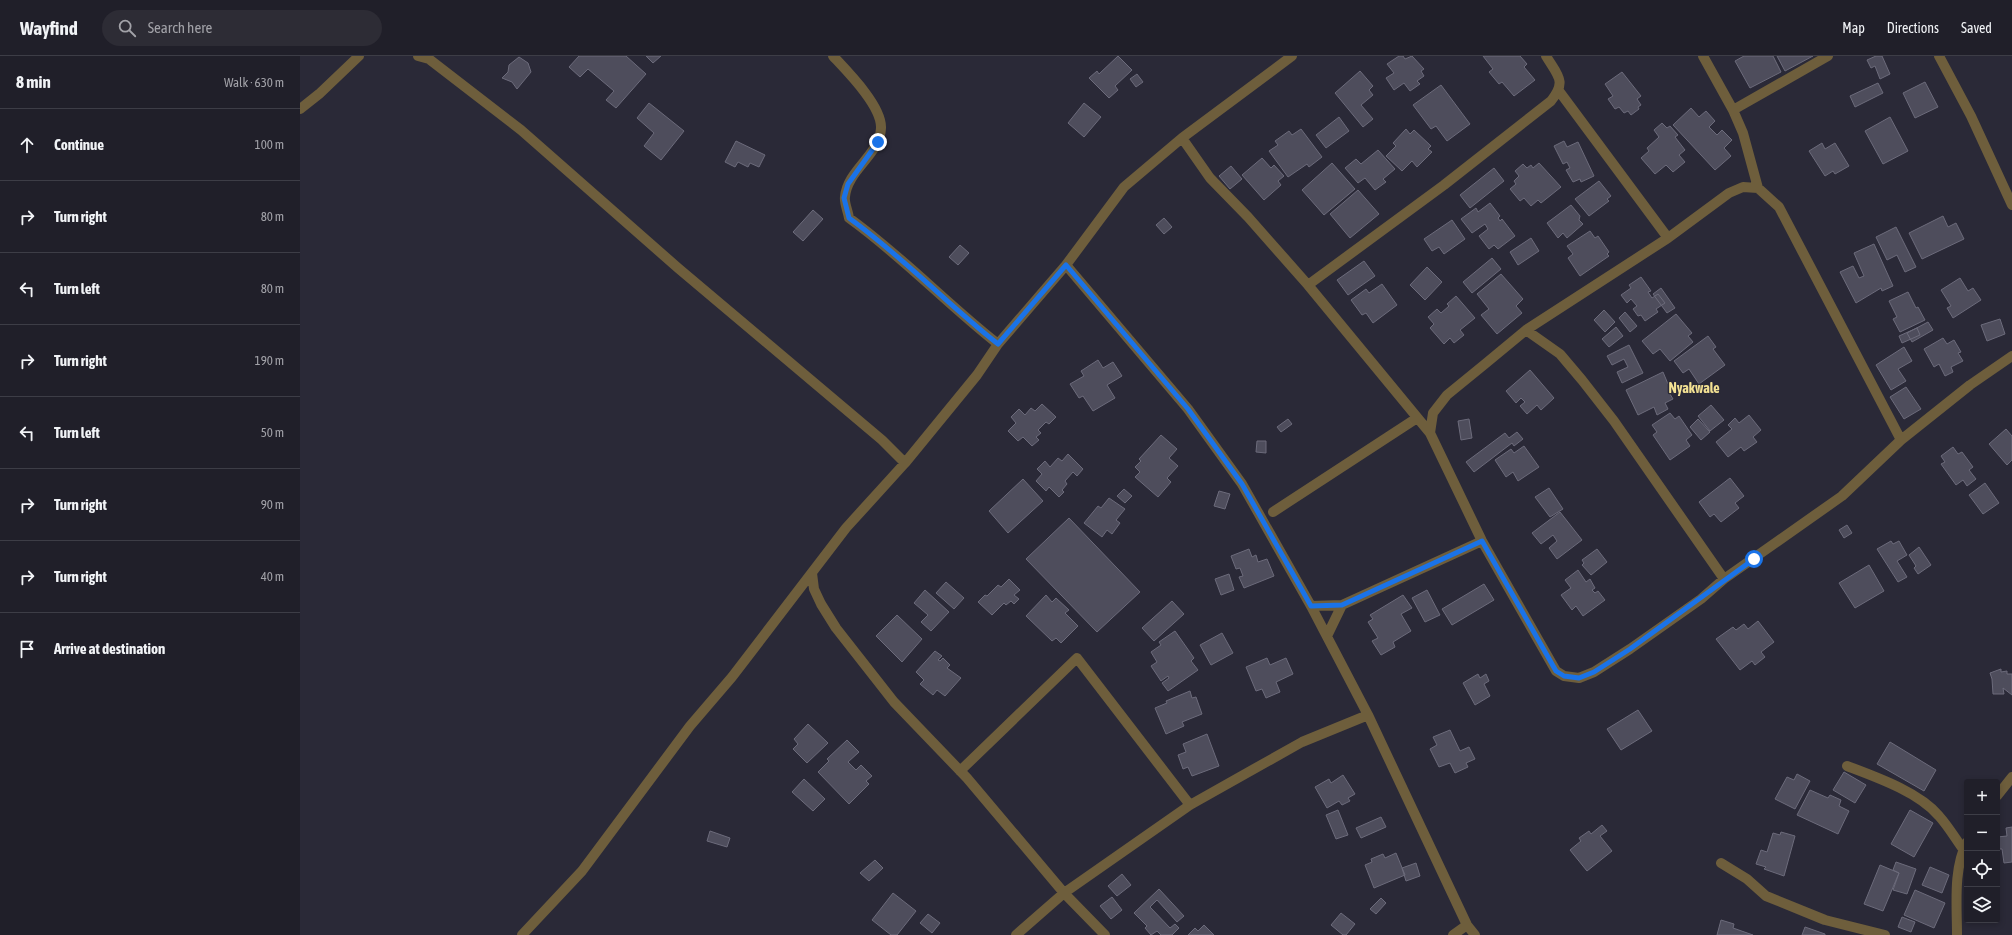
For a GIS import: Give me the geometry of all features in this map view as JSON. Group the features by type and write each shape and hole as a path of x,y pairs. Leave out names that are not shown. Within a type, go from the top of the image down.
{"street":[{"path":"300,109 319,94 359,56"},
{"path":"418,56 429,60 521,130 678,268 882,440 905,463"},
{"path":"833,56 860,85 874,107 882,127 878,142 848,184 844,198 849,218 870,233 935,289 972,324 998,344"},
{"path":"522,935 582,871 690,726 732,677 846,528 905,463 977,376 998,344 1066,265 1124,187 1182,138 1292,56"},
{"path":"1546,56 1560,79 1560,91 1668,238"},
{"path":"1703,56 1733,110 1743,134 1758,188 1779,207 1901,440"},
{"path":"1733,110 1828,56"},
{"path":"1939,56 1972,116 2012,205"},
{"path":"1308,285 1444,185 1551,101 1560,91"},
{"path":"1182,138 1210,178 1248,217 1308,285 1430,433 1482,541 1556,671 1564,676 1579,678 1594,672 1695,604 1724,579 1842,496 1901,440 1970,384 2012,356"},
{"path":"1430,433 1433,413 1447,395 1526,330 1668,238 1729,193 1743,187 1758,188"},
{"path":"1066,265 1188,409 1242,484 1311,606 1368,715 1467,925 1475,935"},
{"path":"1526,330 1560,354 1582,380 1614,422 1724,579"},
{"path":"1273,512 1417,418"},
{"path":"1311,606 1342,605 1482,541"},
{"path":"812,573 814,589 821,604 836,628 894,702 960,771 1064,893 1105,935"},
{"path":"1327,636 1342,605"},
{"path":"960,771 1077,658 1190,805"},
{"path":"1016,935 1064,893 1190,805 1302,742 1368,715"},
{"path":"1847,766 1880,779 1913,795 1938,815 1964,844"},
{"path":"2000,792 2012,776"},
{"path":"1957,935 1957,884 1964,850"},
{"path":"1721,862 1747,879 1766,896 1825,920 1885,935"},
{"path":"1453,935 1467,925"}],"building":[{"path":"579,56 626,56 646,74 616,108 606,100 614,91 588,69 580,77 569,67"},
{"path":"646,56 661,56 653,63"},
{"path":"1118,56 1132,70 1115,86 1118,90 1109,98 1089,78 1097,71 1099,74"},
{"path":"1399,56 1403,56 1405,59 1412,56 1424,69 1421,71 1424,76 1417,81 1420,84 1410,91 1404,83 1394,90 1386,78 1394,73 1387,64"},
{"path":"1483,56 1520,56 1527,64 1524,67 1535,80 1514,96 1502,82 1499,84 1489,72 1493,69"},
{"path":"1744,56 1773,56 1781,72 1750,88 1735,61"},
{"path":"1777,56 1813,56 1785,71"},
{"path":"1876,56 1882,56 1890,74 1880,79 1875,66 1871,68 1867,60"},
{"path":"519,57 528,63 531,72 517,89 512,82 502,78 508,72 509,65"},
{"path":"1360,71 1373,86 1369,90 1373,95 1361,105 1373,119 1363,127 1335,93"},
{"path":"1622,72 1641,96 1637,99 1641,105 1638,107 1639,109 1631,115 1628,111 1624,113 1619,107 1615,109 1608,99 1613,96 1605,84"},
{"path":"1137,74 1143,82 1136,87 1130,79"},
{"path":"1925,82 1938,107 1915,118 1903,93"},
{"path":"1878,83 1883,93 1855,107 1850,96"},
{"path":"1441,85 1470,124 1447,141 1436,126 1431,129 1413,105"},
{"path":"649,103 684,131 661,160 644,146 654,133 637,118"},
{"path":"1084,103 1101,117 1084,137 1068,123"},
{"path":"1691,108 1699,117 1706,111 1715,121 1709,127 1717,135 1722,130 1732,140 1724,148 1731,156 1715,170 1673,125"},
{"path":"1339,117 1349,131 1326,148 1316,135"},
{"path":"1890,117 1908,151 1883,164 1865,131"},
{"path":"1662,123 1667,128 1670,126 1678,135 1675,137 1685,150 1679,155 1685,162 1673,172 1666,165 1655,174 1641,158 1649,151 1647,148 1659,137 1654,130"},
{"path":"1301,129 1322,157 1309,167 1307,164 1288,177 1269,151 1278,145 1275,141 1289,131 1292,135"},
{"path":"1406,129 1410,134 1414,130 1431,146 1428,149 1432,152 1417,167 1412,161 1402,171 1386,156 1396,146 1393,143"},
{"path":"736,141 765,155 759,167 750,163 748,167 738,162 735,167 725,162"},
{"path":"1564,141 1567,147 1578,142 1594,176 1581,182 1580,179 1573,182 1566,170 1570,168 1567,162 1563,164 1554,146"},
{"path":"1822,143 1825,149 1835,143 1849,166 1835,174 1833,171 1825,176 1809,151"},
{"path":"1378,150 1395,169 1383,179 1386,182 1375,190 1365,178 1358,183 1345,168 1356,159 1361,164"},
{"path":"1262,158 1271,168 1274,165 1284,176 1278,181 1281,185 1264,200 1242,175"},
{"path":"1332,163 1355,189 1324,215 1302,190"},
{"path":"1539,163 1561,187 1541,203 1538,200 1531,206 1524,198 1520,201 1510,189 1516,184 1514,181 1519,176 1515,171 1523,164 1527,168 1531,165 1533,168"},
{"path":"1231,166 1242,179 1230,189 1219,176"},
{"path":"1494,168 1504,181 1470,208 1460,195"},
{"path":"1599,181 1611,196 1607,199 1609,201 1589,216 1575,199"},
{"path":"1358,190 1379,214 1350,238 1330,214"},
{"path":"1490,203 1500,216 1498,218 1500,221 1502,219 1515,236 1498,249 1494,245 1489,249 1479,236 1488,229 1485,224 1472,233 1461,219 1476,208 1478,212"},
{"path":"1571,205 1580,216 1579,220 1583,224 1567,238 1563,233 1558,238 1547,223"},
{"path":"813,210 823,219 803,241 793,232"},
{"path":"1943,216 1948,227 1956,223 1964,239 1922,259 1909,233"},
{"path":"1164,218 1172,227 1164,234 1156,225"},
{"path":"1452,220 1465,239 1444,254 1439,247 1432,251 1424,239"},
{"path":"1896,227 1916,267 1905,272 1897,255 1887,260 1876,237"},
{"path":"1590,231 1595,238 1598,236 1609,252 1607,254 1609,256 1580,276 1568,258 1573,254 1567,246"},
{"path":"1531,238 1539,251 1518,265 1510,252"},
{"path":"1874,244 1893,286 1882,291 1881,288 1856,303 1840,272 1853,266 1859,278 1864,276 1854,253"},
{"path":"960,245 969,253 958,265 949,257"},
{"path":"1492,258 1501,269 1472,293 1463,282"},
{"path":"1364,261 1375,276 1348,295 1337,280"},
{"path":"1427,267 1442,282 1425,300 1410,285"},
{"path":"1501,274 1523,299 1516,306 1522,313 1497,334 1481,315 1489,309 1477,294"},
{"path":"1641,277 1651,291 1648,292 1652,298 1658,294 1665,303 1656,309 1658,312 1645,321 1641,315 1638,316 1633,309 1637,306 1631,299 1627,303 1621,295 1631,288 1629,285"},
{"path":"1960,278 1968,291 1973,288 1981,300 1953,318 1947,308 1951,306 1941,290"},
{"path":"1382,284 1397,305 1373,323 1366,313 1362,315 1351,300 1366,289 1369,293"},
{"path":"1661,288 1675,308 1667,313 1653,294"},
{"path":"1908,292 1916,308 1918,307 1925,320 1900,332 1893,319 1897,317 1889,301"},
{"path":"1456,296 1475,318 1460,330 1464,335 1454,343 1450,338 1444,344 1430,328 1434,324 1428,317 1437,309 1441,313 1449,306 1447,304"},
{"path":"1604,310 1615,322 1605,332 1594,320"},
{"path":"1625,312 1637,326 1630,332 1619,318"},
{"path":"1676,314 1692,333 1688,336 1693,342 1670,361 1660,349 1653,354 1642,341"},
{"path":"2000,319 2005,334 1987,341 1981,325"},
{"path":"1928,322 1933,330 1912,342 1907,333"},
{"path":"1616,327 1623,336 1609,347 1602,339"},
{"path":"1917,328 1920,335 1902,343 1899,336"},
{"path":"1708,336 1716,347 1713,349 1725,365 1699,384 1689,369 1683,373 1674,361"},
{"path":"1943,338 1947,344 1954,340 1961,352 1958,353 1963,361 1951,367 1953,372 1945,376 1939,364 1934,367 1924,349"},
{"path":"1629,345 1643,373 1622,383 1617,372 1628,367 1624,359 1612,365 1607,356"},
{"path":"1904,347 1912,361 1898,369 1906,381 1891,390 1876,365"},
{"path":"1098,360 1103,368 1113,362 1122,376 1107,385 1115,398 1093,411 1083,396 1079,398 1070,384 1084,376 1081,371"},
{"path":"1530,370 1554,398 1541,410 1537,405 1527,414 1520,406 1525,402 1521,398 1516,403 1506,391"},
{"path":"1663,372 1668,384 1672,382 1676,391 1670,394 1673,399 1665,403 1668,409 1657,415 1654,407 1638,415 1626,390"},
{"path":"1906,387 1921,409 1904,419 1890,397"},
{"path":"1042,404 1056,417 1049,424 1046,422 1038,430 1041,433 1036,437 1039,440 1032,446 1023,437 1018,441 1008,431 1016,423 1011,417 1019,409 1025,415 1031,408 1035,411"},
{"path":"1711,405 1724,420 1710,431 1698,416"},
{"path":"1670,413 1675,419 1679,416 1692,435 1686,440 1690,446 1670,460 1653,435 1657,432 1652,425"},
{"path":"1749,415 1761,430 1753,437 1757,442 1744,451 1741,447 1728,457 1716,442 1732,429 1728,425 1735,418 1739,423"},
{"path":"1288,419 1292,424 1281,432 1277,427"},
{"path":"1469,419 1472,438 1461,440 1458,421"},
{"path":"1698,419 1710,432 1701,440 1690,427"},
{"path":"2006,429 2012,436 2012,460 2007,465 1989,444"},
{"path":"1517,432 1523,439 1514,446 1512,443 1474,472 1466,462 1505,433 1509,438"},
{"path":"1161,435 1177,449 1169,458 1178,466 1167,478 1171,482 1158,497 1135,477 1140,472 1135,467 1141,461 1139,459"},
{"path":"1257,441 1266,441 1266,453 1256,452"},
{"path":"1524,446 1539,467 1518,481 1513,472 1506,477 1495,460 1511,449 1514,453"},
{"path":"1953,447 1958,454 1962,452 1973,467 1969,470 1976,479 1967,486 1963,480 1956,485 1941,464 1945,462 1941,456"},
{"path":"1068,454 1083,469 1077,476 1073,472 1065,481 1067,484 1062,490 1064,492 1059,497 1049,487 1046,491 1036,481 1042,474 1037,469 1045,461 1050,467 1058,458 1062,461"},
{"path":"1730,478 1744,496 1735,503 1739,508 1721,522 1714,514 1710,517 1699,502"},
{"path":"1023,479 1043,501 1008,533 989,511"},
{"path":"1985,483 1999,503 1983,514 1969,495"},
{"path":"1549,488 1563,509 1550,517 1535,497"},
{"path":"1124,489 1132,496 1125,503 1117,496"},
{"path":"1219,491 1230,494 1225,509 1214,506"},
{"path":"1109,498 1125,509 1116,520 1120,523 1112,534 1107,530 1102,537 1084,523 1098,506 1101,508"},
{"path":"1560,512 1582,540 1557,559 1549,548 1557,541 1553,535 1541,544 1532,533"},
{"path":"1069,518 1140,592 1097,632 1026,559"},
{"path":"1847,525 1852,533 1844,538 1839,530"},
{"path":"1891,541 1893,544 1899,541 1907,555 1897,561 1907,577 1898,582 1877,549"},
{"path":"1919,547 1931,565 1918,574 1914,568 1916,566 1909,555"},
{"path":"1249,549 1252,557 1256,555 1258,562 1267,559 1274,576 1244,588 1239,577 1243,576 1240,568 1236,569 1231,556"},
{"path":"1597,549 1607,562 1591,575 1582,565 1584,563 1582,560"},
{"path":"1869,565 1884,591 1855,608 1839,583"},
{"path":"1578,570 1586,582 1590,579 1595,588 1592,590 1595,593 1598,591 1605,600 1583,616 1576,606 1572,610 1561,595 1571,588 1565,580"},
{"path":"1229,574 1234,590 1221,595 1215,579"},
{"path":"1009,579 1020,590 1014,595 1019,599 1014,604 1011,601 1006,605 1004,603 992,615 978,602 985,595 987,596 998,585 1001,587"},
{"path":"946,582 964,598 954,609 936,593"},
{"path":"1484,584 1494,600 1452,625 1442,609"},
{"path":"925,590 949,612 931,631 921,622 928,615 914,603"},
{"path":"1427,590 1440,615 1425,622 1412,598"},
{"path":"1046,595 1052,602 1056,598 1069,610 1065,613 1078,626 1061,643 1056,638 1052,641 1026,616"},
{"path":"1403,595 1412,608 1401,614 1411,631 1393,642 1395,647 1381,655 1372,641 1378,638 1368,622 1373,619 1370,615"},
{"path":"1172,601 1184,614 1154,641 1142,628"},
{"path":"897,615 922,639 902,662 876,636"},
{"path":"1758,621 1774,642 1761,652 1765,657 1755,665 1752,661 1740,670 1716,639 1733,627 1736,630 1744,624 1748,629"},
{"path":"1175,631 1194,658 1191,661 1198,670 1168,691 1162,683 1169,678 1168,676 1161,681 1151,666 1157,662 1151,652 1161,645 1159,642"},
{"path":"1222,633 1233,653 1211,665 1200,645"},
{"path":"935,651 942,656 938,660 940,661 943,658 950,665 947,668 961,678 945,696 937,690 933,695 920,684 924,680 916,672"},
{"path":"1267,658 1270,665 1286,658 1293,674 1276,682 1280,692 1266,698 1262,689 1256,691 1246,667"},
{"path":"2001,669 2001,672 2007,671 2007,674 2012,674 2012,695 2003,688 2004,694 1993,694 1990,673"},
{"path":"1478,674 1480,678 1486,674 1489,681 1484,684 1490,696 1475,705 1463,683"},
{"path":"1190,691 1192,698 1196,697 1202,714 1182,722 1184,726 1166,734 1155,708 1167,703 1166,701"},
{"path":"1638,710 1652,731 1621,750 1607,729"},
{"path":"808,724 828,743 807,763 793,749 798,744 794,739"},
{"path":"1450,730 1460,751 1469,747 1475,759 1466,763 1468,767 1455,773 1450,763 1439,767 1430,749 1437,745 1433,737"},
{"path":"1207,734 1219,766 1192,776 1188,767 1183,769 1178,755 1186,752 1183,744"},
{"path":"847,740 859,752 848,762 856,770 861,765 872,776 866,781 869,784 849,804 818,772 829,761 827,759"},
{"path":"1890,742 1936,770 1924,791 1877,764"},
{"path":"1844,772 1866,785 1855,803 1833,790"},
{"path":"1797,774 1810,781 1795,809 1775,799 1787,777 1794,780"},
{"path":"1343,775 1355,794 1348,798 1350,801 1342,805 1339,801 1327,808 1315,787 1329,779 1331,783"},
{"path":"804,779 825,799 813,811 792,792"},
{"path":"1810,790 1828,798 1830,795 1841,800 1839,806 1849,811 1838,834 1797,815"},
{"path":"1338,810 1348,835 1336,839 1326,815"},
{"path":"1910,810 1933,823 1914,857 1891,844"},
{"path":"1381,817 1386,827 1361,838 1356,828"},
{"path":"1602,825 1607,831 1600,836 1612,851 1587,871 1570,850 1581,841 1579,838 1589,831 1591,834"},
{"path":"2012,827 2012,862 2004,863 2002,849 2000,849 2000,837 2007,836 2006,828"},
{"path":"710,831 730,838 727,847 707,841"},
{"path":"1781,832 1795,836 1784,876 1764,869 1766,867 1756,864 1761,850 1767,852 1773,833 1780,835"},
{"path":"1396,853 1405,875 1374,888 1365,865 1372,862 1371,859 1383,854 1385,858"},
{"path":"875,860 883,868 869,881 860,873"},
{"path":"1896,862 1916,869 1907,894 1893,890 1899,873 1893,870"},
{"path":"1416,863 1420,876 1406,881 1402,868"},
{"path":"1880,865 1899,873 1883,911 1864,904"},
{"path":"1930,867 1949,875 1942,893 1922,885"},
{"path":"1122,874 1131,885 1117,896 1108,886"},
{"path":"1159,889 1184,916 1177,922 1157,900 1150,907 1170,928 1175,924 1179,928 1172,935 1161,935 1157,931 1151,935 1145,928 1147,926 1134,913"},
{"path":"1915,890 1945,903 1934,928 1904,915"},
{"path":"893,893 916,911 897,935 891,935 872,920"},
{"path":"1112,897 1122,910 1111,919 1100,906"},
{"path":"1381,898 1386,903 1376,914 1370,909"},
{"path":"1341,913 1355,924 1346,935 1343,935 1331,925"},
{"path":"928,914 940,923 932,933 920,923"},
{"path":"1902,917 1915,922 1911,932 1898,927"},
{"path":"1721,920 1734,924 1733,928 1753,935 1717,935"},
{"path":"1204,925 1214,935 1188,935 1195,928 1198,931"},
{"path":"1805,927 1825,934 1825,935 1802,935"}],"district":[{"name":"Nyakwale","path":"1694,388"}],"route":[{"path":"878,142 848,184 844,198 849,218 870,233 935,289 972,324 998,344 1066,265 1188,409 1242,484 1268,526 1281,553 1311,606 1342,605 1482,541 1556,671 1564,676 1579,678 1594,672 1630,649 1701,599 1724,579 1754,559"}]}
